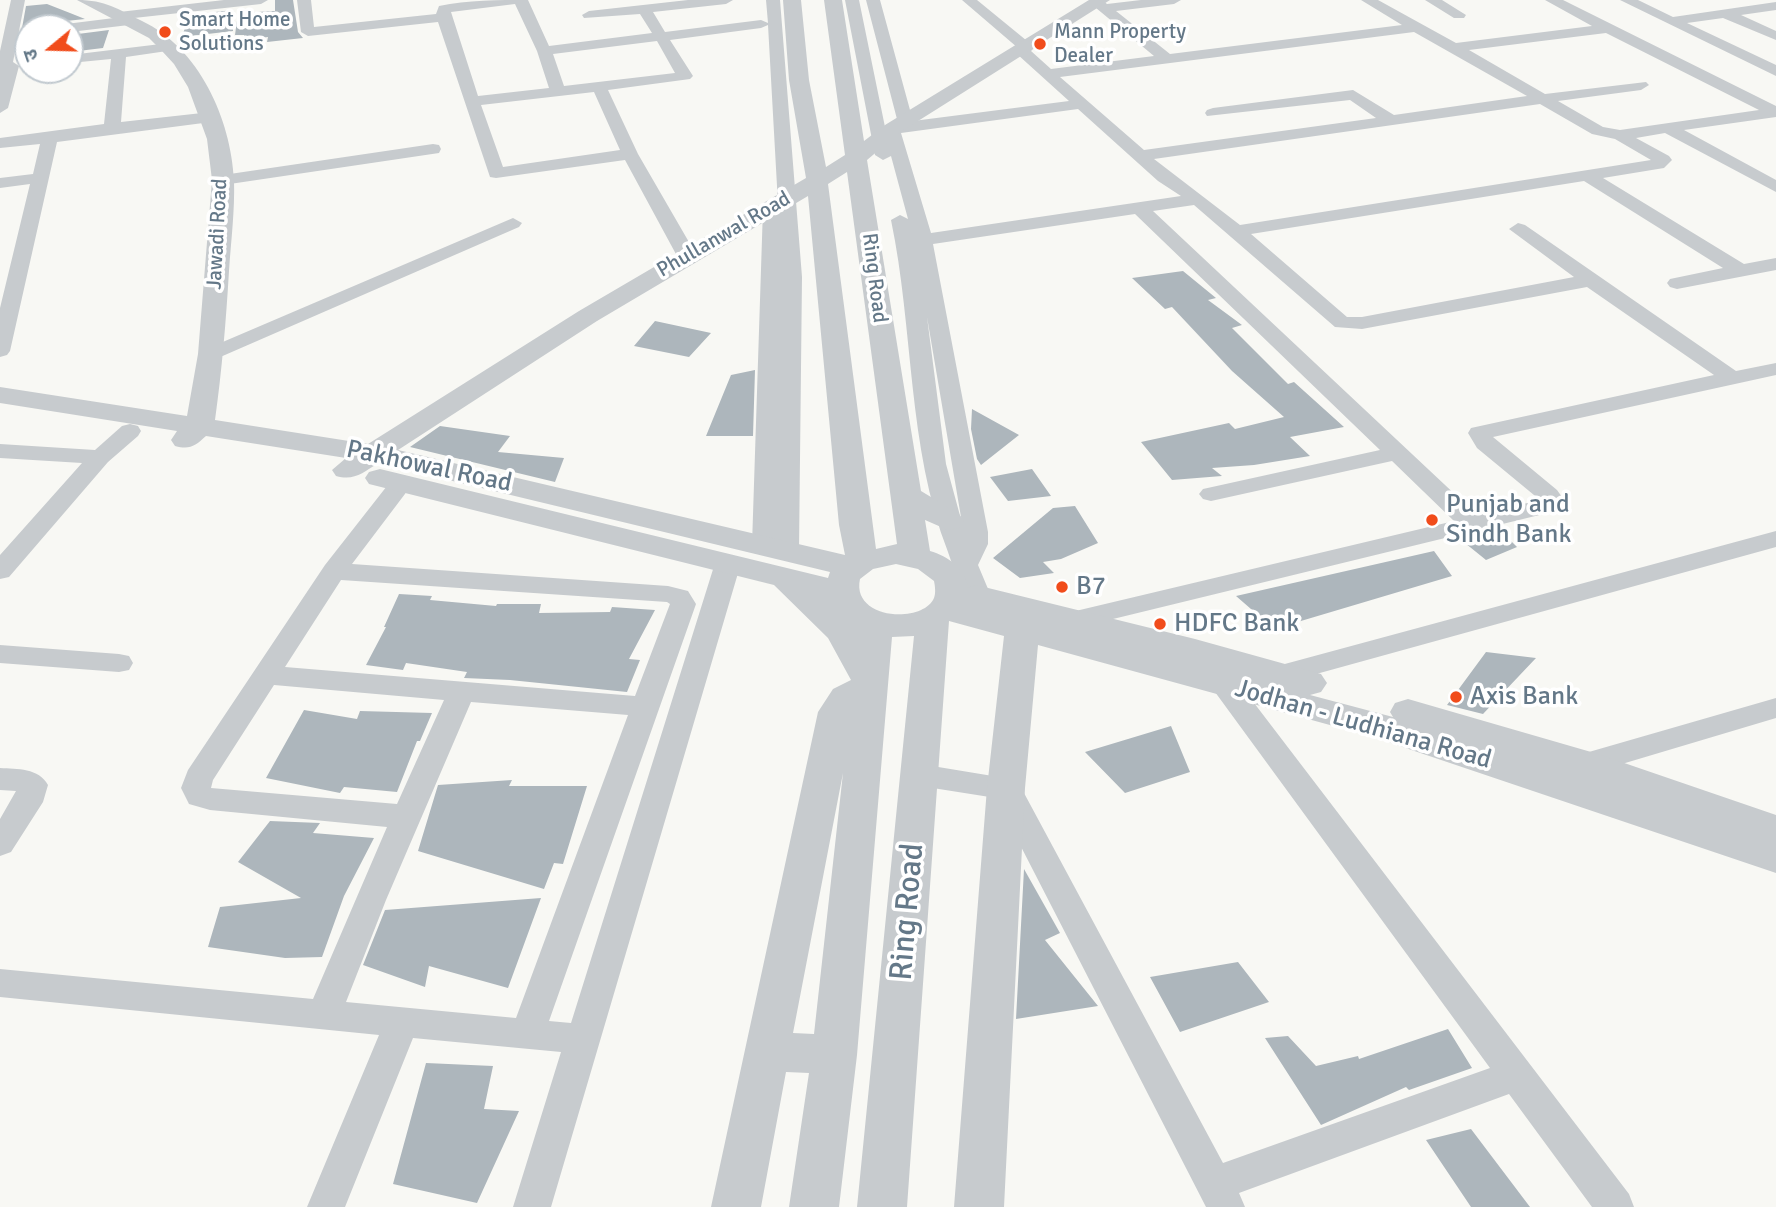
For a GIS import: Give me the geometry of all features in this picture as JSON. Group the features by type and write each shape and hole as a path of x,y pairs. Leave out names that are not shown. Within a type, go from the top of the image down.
{"street":[{"path":"0,108 18,0"},
{"name":"Jawadi Road","path":"86,0 158,36 190,73 211,117 223,180 211,354 192,433"},
{"path":"84,25 261,0"},
{"path":"304,0 308,32 393,17 443,17"},
{"path":"515,0 444,9 443,17 496,173 630,154"},
{"path":"521,0 544,51 558,92"},
{"path":"589,15 726,0"},
{"path":"761,0 761,24 780,202"},
{"path":"774,0 780,202 778,557 851,645 869,683"},
{"path":"792,0 799,80 817,180 855,525 845,604 857,615 876,623 896,626 916,624 955,596 975,544 976,532 960,448 931,343 915,241 892,130 873,0"},
{"name":"Ring Road","path":"833,0 858,156 874,294 915,556"},
{"path":"852,0 892,130"},
{"path":"969,0 1164,177 1198,199 1342,323 1362,323 1591,280"},
{"path":"1100,4 1174,0"},
{"path":"1368,0 1598,131 1620,135 1776,112"},
{"path":"1432,0 1459,15"},
{"path":"1552,0 1776,112"},
{"path":"1627,0 1776,71"},
{"path":"1693,0 1776,36"},
{"path":"1672,21 1775,2"},
{"path":"1100,4 1118,22 1167,59"},
{"name":"Phullanwal Road","path":"347,470 687,256 858,156 892,130 1100,4"},
{"path":"471,101 685,76 644,9"},
{"path":"1118,22 1181,14"},
{"path":"544,51 761,24"},
{"path":"1048,74 1417,27"},
{"path":"1454,48 1608,28"},
{"path":"84,58 169,47"},
{"path":"112,128 119,54"},
{"path":"1140,156 1641,85"},
{"path":"599,87 630,154 687,256"},
{"path":"1213,113 1353,94 1392,121"},
{"path":"892,130 1083,104"},
{"path":"0,143 211,117"},
{"path":"1667,128 1776,187"},
{"path":"1236,231 1663,163 1663,160 1620,135"},
{"path":"0,351 50,138"},
{"path":"223,180 433,149"},
{"path":"1586,175 1741,271"},
{"path":"0,183 40,178"},
{"path":"915,241 1198,199"},
{"path":"1138,207 1472,524"},
{"path":"211,354 513,223"},
{"path":"1518,229 1732,378"},
{"path":"1677,283 1776,264"},
{"path":"931,343 933,447 948,521 955,596"},
{"path":"1072,620 1555,504 1549,495 1485,443 1479,433 1776,369"},
{"name":"Pakhowal Road","path":"0,395 192,433 729,563"},
{"name":"Pakhowal Road","path":"0,416 372,453 778,557"},
{"path":"0,571 100,457 130,431"},
{"path":"933,447 960,448"},
{"path":"0,452 100,457"},
{"path":"1211,494 1396,453"},
{"path":"402,482 334,571 198,779 196,788 200,796 408,817"},
{"path":"906,495 948,521"},
{"path":"1280,675 1776,539"},
{"path":"531,1207 729,563 778,557 851,573 896,554 915,556 941,568 950,578 955,596"},
{"path":"334,571 654,593 679,597 683,604 527,1034"},
{"name":"Ring Road","path":"883,1207 920,775 955,596"},
{"name":"Jodhan - Ludhiana Road","path":"955,596 1225,685 1419,738 1776,858"},
{"path":"979,1207 1006,788 1024,620"},
{"name":"Jodhan - Ludhiana Road","path":"1024,620 1072,620 1280,675 1585,764 1776,830"},
{"path":"814,1207 834,1055 876,623"},
{"path":"0,654 119,663"},
{"path":"268,675 646,707"},
{"path":"736,1207 836,712 846,698 869,683"},
{"path":"1225,685 1615,1207"},
{"path":"323,1016 461,693"},
{"path":"1585,764 1776,708"},
{"path":"920,775 1006,788"},
{"path":"0,779 24,781 33,785 28,802 0,844"},
{"path":"1006,788 1219,1195 1517,1075"},
{"path":"0,983 583,1039"},
{"path":"326,1207 401,1022"},
{"path":"766,1051 834,1055"}],"building":[{"path":"275,0 293,0 298,32 303,38 267,42 268,37 244,40 244,35 235,35 238,13 275,11"},
{"path":"47,4 72,14 25,14 26,6"},
{"path":"233,10 233,31 182,37 189,15"},
{"path":"109,30 103,48 84,50 84,33"},
{"path":"1183,271 1216,298 1208,300 1242,325 1232,328 1288,384 1294,382 1344,427 1290,437 1310,456 1254,465 1212,468 1222,476 1172,480 1141,442 1229,423 1235,429 1284,417 1232,371 1172,307 1165,309 1132,278"},
{"path":"655,321 711,333 689,357 634,346"},
{"path":"755,370 753,436 706,436 731,375"},
{"path":"972,409 1019,435 981,465 977,459 971,429"},
{"path":"440,426 510,436 498,452 564,458 555,482 410,447"},
{"path":"1032,469 1051,496 1008,501 990,477"},
{"path":"1075,506 1098,543 1061,559 1043,562 1054,573 1020,578 993,558 1053,508"},
{"path":"1498,528 1517,547 1486,560 1460,539"},
{"path":"1434,551 1452,576 1274,629 1236,596"},
{"path":"399,594 432,596 430,600 496,606 541,604 539,613 610,612 612,607 655,610 629,659 640,660 627,692 464,678 467,672 406,663 403,670 366,665 386,627"},
{"path":"1486,652 1536,658 1483,714 1447,705"},
{"path":"304,710 357,719 360,711 432,713 420,741 417,741 397,792 344,787 340,793 266,778"},
{"path":"1171,726 1190,772 1125,793 1085,752"},
{"path":"512,780 509,786 587,786 563,864 554,863 544,889 418,851 438,785"},
{"path":"270,821 320,823 313,833 374,838 344,896 322,957 285,958 208,947 220,907 301,898 238,862"},
{"path":"1024,869 1060,933 1045,940 1098,1006 1016,1019"},
{"path":"541,898 508,988 429,966 425,987 363,965 385,910"},
{"path":"1238,962 1269,1002 1180,1032 1150,977"},
{"path":"1448,1029 1472,1068 1409,1090 1406,1087 1321,1125 1265,1038 1288,1036 1316,1066 1358,1056 1359,1059"},
{"path":"426,1063 493,1066 484,1109 519,1111 477,1203 393,1184"},
{"path":"1471,1129 1530,1207 1471,1207 1426,1140"}],"place":[{"name":"Smart Home Solutions","path":"165,32"},
{"name":"Mann Property Dealer","path":"1040,44"},
{"name":"Punjab and Sindh Bank","path":"1432,520"},
{"name":"B7","path":"1062,587"},
{"name":"HDFC Bank","path":"1160,624"},
{"name":"Axis Bank","path":"1456,697"}]}
